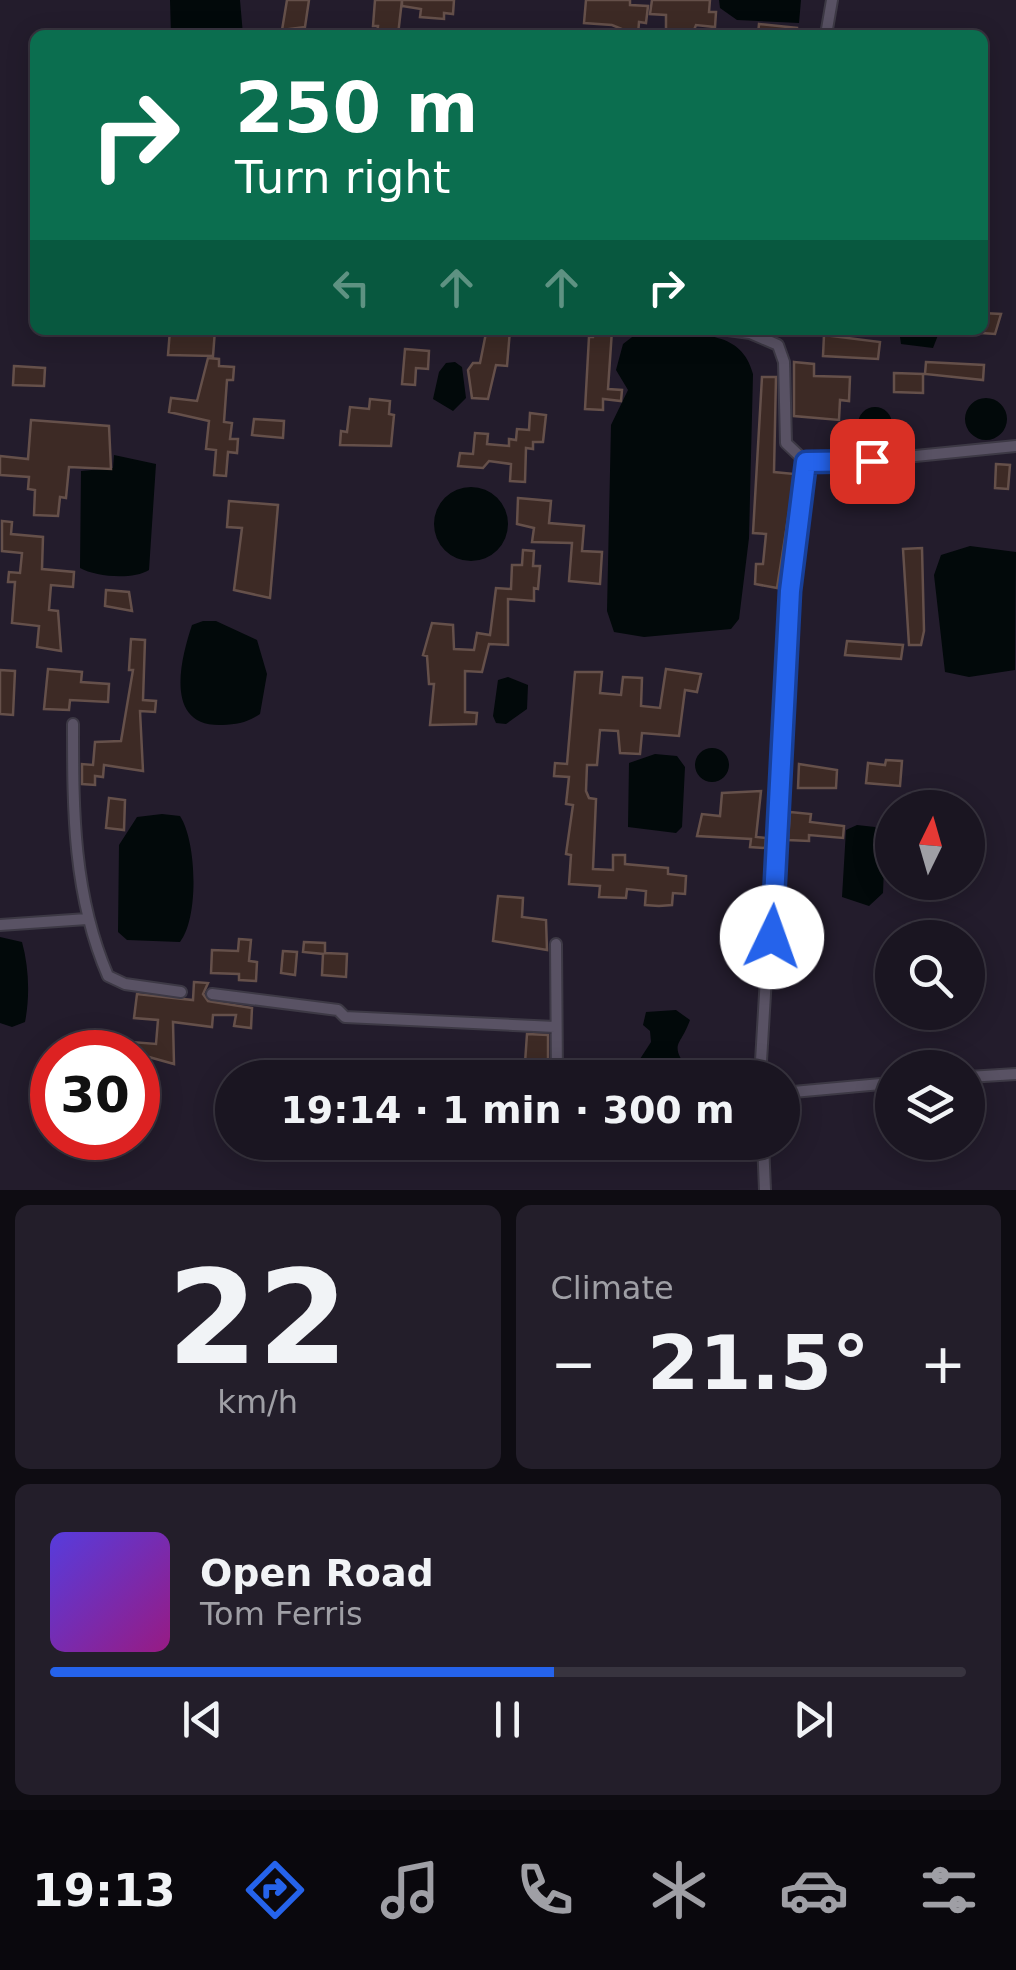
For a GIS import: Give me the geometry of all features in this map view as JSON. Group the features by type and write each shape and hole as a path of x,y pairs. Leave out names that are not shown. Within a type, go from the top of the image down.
{"street":[{"path":"827,30 832,0"},
{"path":"754,335 778,346 784,362 786,443 806,462 836,464 1016,446"},
{"path":"761,1060 790,591 806,462"},
{"path":"73,724 72,819 87,919 108,976 125,984 181,992"},
{"path":"0,925 87,919"},
{"path":"556,944 556,1060"},
{"path":"212,994 338,1010 345,1017 554,1026"},
{"path":"985,1077 1016,1074"},
{"path":"800,1091 875,1085"},
{"path":"764,1160 765,1190"}],"shaded area":[{"path":"170,0 240,0 243,30 171,30"},
{"path":"719,0 801,0 799,23 737,20 720,8"},
{"path":"635,335 699,335 730,343 748,360 753,374 749,538 739,619 731,629 644,637 614,632 607,611 611,425 628,390 616,370 623,344"},
{"path":"900,335 938,335 933,348 901,344"},
{"path":"455,362 462,367 466,398 453,411 433,399 439,372 446,363"},
{"path":"986,398 1001,404 1007,419 1001,434 986,440 971,434 965,419 971,404"},
{"path":"875,407 887,412 892,424 887,436 875,441 863,436 858,424 863,412"},
{"path":"114,455 156,464 149,570 134,575 105,575 80,568 81,471 113,468"},
{"path":"471,487 497,498 508,524 497,550 471,561 445,550 434,524 445,498"},
{"path":"970,546 1016,552 1015,670 969,677 945,672 934,575 941,555"},
{"path":"216,621 257,640 267,674 260,714 228,725 204,723 191,715 184,704 183,656 192,625"},
{"path":"508,677 528,685 527,709 506,724 496,723 493,716 498,680"},
{"path":"712,748 724,753 729,765 724,777 712,782 700,777 695,765 700,753"},
{"path":"655,754 677,756 685,767 682,827 676,833 628,827 629,763"},
{"path":"180,816 190,843 193,898 186,931 180,942 127,940 118,932 119,845 137,817"},
{"path":"857,825 875,827 875,900 869,906 842,897 846,830"},
{"path":"0,937 22,942 26,962 25,1022 12,1027 0,1023"},
{"path":"676,1010 690,1020 678,1045 682,1060 640,1059 651,1042 650,1031 643,1025 646,1012"}],"building":[{"path":"287,0 309,0 305,27 282,30"},
{"path":"375,0 402,0 399,30 378,30 378,26 373,26"},
{"path":"402,0 454,0 453,14 444,13 444,19 420,17 421,9 402,6"},
{"path":"586,0 630,0 630,5 648,6 646,23 639,22 638,30 584,23"},
{"path":"652,0 710,0 709,12 716,12 715,27 696,25 694,30 666,30 666,15 650,14"},
{"path":"759,24 797,28 797,30 758,30"},
{"path":"988,313 1001,314 995,334 988,333"},
{"path":"170,335 215,335 213,356 168,355"},
{"path":"486,335 510,335 507,366 496,365 488,399 472,398 468,370 473,363 480,363"},
{"path":"612,335 608,389 622,390 621,401 603,399 603,410 585,409 589,337"},
{"path":"824,335 880,342 878,359 823,356"},
{"path":"405,349 429,351 428,369 416,368 415,385 402,384"},
{"path":"208,358 219,359 219,366 234,367 233,380 227,380 224,422 232,423 230,439 238,439 237,453 228,452 226,476 214,475 216,450 206,449 209,421 169,412 171,398 197,401"},
{"path":"794,362 814,364 814,376 850,377 849,401 840,400 839,420 794,416"},
{"path":"926,362 984,365 983,380 925,374"},
{"path":"14,366 45,368 44,386 13,385"},
{"path":"894,373 923,374 923,393 894,392"},
{"path":"762,377 776,377 774,472 795,474 777,588 755,584 756,564 763,564 766,534 753,533"},
{"path":"370,399 390,401 389,414 394,415 391,446 340,445 341,431 347,432 350,407 369,409"},
{"path":"530,413 546,415 543,442 533,442 533,449 526,448 525,482 510,481 511,464 489,461 483,468 458,466 460,453 473,454 475,433 488,434 487,444 509,446 509,439 516,440 517,429 529,430"},
{"path":"254,419 284,421 283,438 252,435"},
{"path":"31,420 109,426 111,469 69,467 66,498 60,497 58,516 34,515 35,490 28,489 29,477 0,475 0,456 28,459"},
{"path":"996,464 1010,465 1008,489 995,488"},
{"path":"518,498 551,501 549,523 584,526 582,551 602,552 600,584 569,581 572,543 532,542 534,528 517,524"},
{"path":"229,501 278,505 270,598 234,590 242,528 227,527"},
{"path":"2,521 12,522 11,534 43,537 42,569 74,572 73,587 51,585 49,610 58,611 61,651 37,647 39,626 12,623 15,582 8,582 9,572 20,573 22,553 2,551"},
{"path":"922,548 924,631 921,645 909,645 903,549"},
{"path":"523,550 534,551 533,566 540,566 538,589 534,588 534,601 508,599 508,645 489,644 482,672 465,671 465,712 477,713 476,724 430,725 434,684 429,684 427,656 423,655 432,623 453,625 454,649 474,650 477,633 490,635 496,588 511,589 512,565 522,565"},
{"path":"106,590 129,592 132,611 105,606"},
{"path":"131,639 145,640 143,700 156,701 155,712 140,711 143,771 104,765 103,777 95,776 95,785 82,784 82,764 93,765 95,742 121,741 133,670 129,670"},
{"path":"847,641 903,645 901,659 845,655"},
{"path":"48,669 82,672 81,682 109,684 108,702 70,700 69,710 44,709"},
{"path":"666,669 701,674 697,692 685,690 679,736 642,733 640,754 620,753 618,731 600,730 597,765 587,765 586,791 589,798 596,799 593,869 613,870 613,855 625,855 625,864 668,868 668,874 686,876 685,894 673,893 672,905 659,906 645,905 646,891 627,889 626,898 599,897 600,886 569,884 571,855 566,854 573,805 566,804 569,777 554,776 555,763 567,764 575,672 602,672 600,693 621,695 623,677 642,678 641,706 660,708"},
{"path":"0,670 15,671 13,715 0,714"},
{"path":"886,760 902,761 900,786 866,783 868,763 885,765"},
{"path":"799,764 837,770 836,788 798,788"},
{"path":"761,791 756,837 766,838 765,848 750,847 751,839 697,836 702,814 720,816 722,793"},
{"path":"109,798 125,800 124,830 106,828"},
{"path":"790,812 811,814 810,822 844,826 843,838 809,835 809,841 788,840"},
{"path":"498,896 523,898 522,917 546,920 547,950 493,941"},
{"path":"239,939 251,940 249,961 257,962 256,981 239,980 239,974 211,973 212,950 238,951"},
{"path":"304,942 325,943 325,953 347,954 346,977 322,975 323,954 303,952"},
{"path":"283,951 297,952 295,975 281,973"},
{"path":"194,982 208,983 203,994 208,1001 252,1008 251,1028 234,1026 236,1015 213,1015 212,1027 173,1022 174,1064 160,1060 158,1020 134,1018 137,994 193,1000"},
{"path":"527,1034 548,1035 548,1060 525,1060"}],"route":[{"path":"772,937 790,591 801,480 806,462 872,461"}]}
